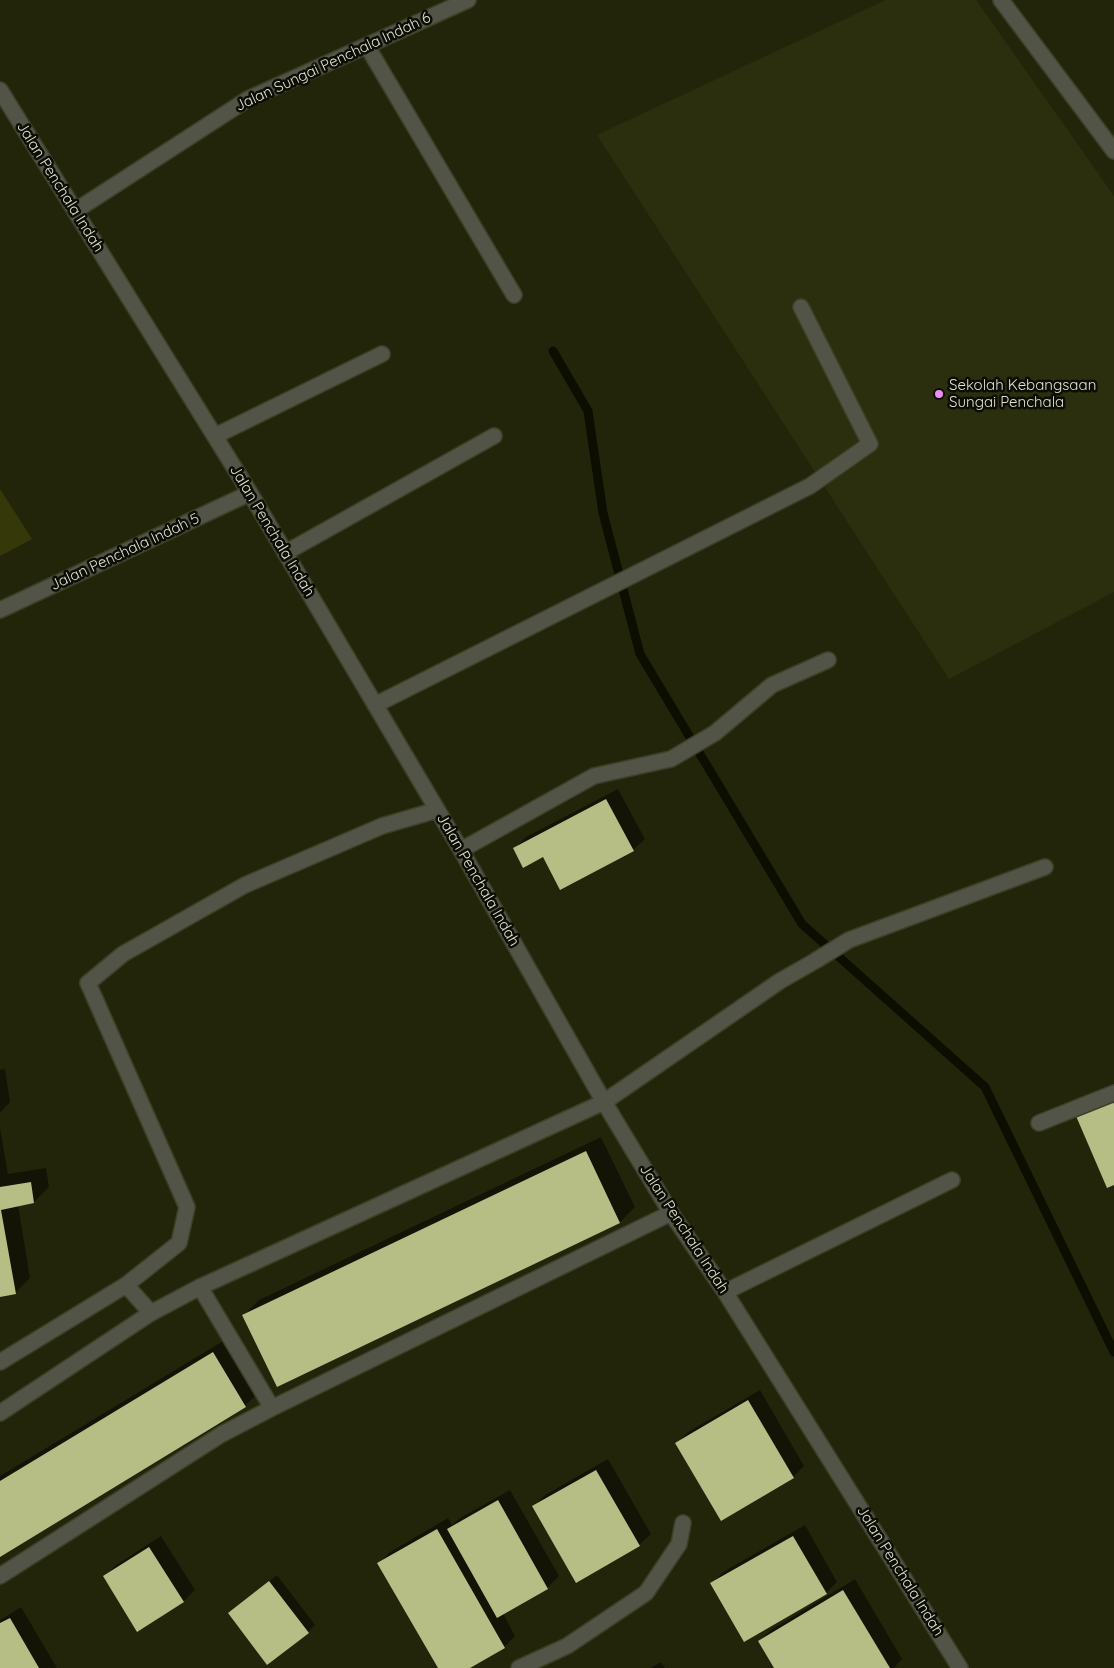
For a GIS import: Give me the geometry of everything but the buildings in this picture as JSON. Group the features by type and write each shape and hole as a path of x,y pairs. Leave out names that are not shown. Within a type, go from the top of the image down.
{"street":[{"name":"Jalan Sungai Penchala Indah 6","path":"75,211 248,98 468,0"},
{"path":"1001,0 1114,150"},
{"path":"367,46 514,295"},
{"name":"Jalan Penchala Indah","path":"0,90 250,494 461,850 604,1102 671,1213 725,1292 960,1668"},
{"path":"375,705 810,486 870,444 802,307"},
{"path":"215,436 382,354"},
{"path":"285,553 494,436"},
{"name":"Jalan Penchala Indah 5","path":"0,610 250,494"},
{"path":"461,850 594,776 671,760 715,733 772,685 828,660"},
{"path":"0,1362 126,1285 179,1243 187,1207 88,983 123,954 245,885 382,826 437,810"},
{"path":"0,1413 151,1313 200,1287 604,1102 780,981 815,962 849,940 1045,867"},
{"path":"1039,1123 1114,1093"},
{"path":"725,1292 952,1180"},
{"path":"0,1576 222,1434 671,1213"},
{"path":"126,1285 151,1313"},
{"path":"200,1287 272,1408"},
{"path":"519,1668 567,1646 646,1593 680,1544 683,1523"}],"shaded area":[{"name":"Sekolah Kebangsaan Sungai Penchala","path":"886,0 976,0 1114,196 1114,592 949,679 597,135"},
{"path":"0,489 32,539 0,556"}],"waterway":[{"path":"553,351 588,411 603,513 640,654 802,924 985,1087 1114,1352"}],"place":[{"name":"Sekolah Kebangsaan Sungai Penchala","path":"939,394"}]}
